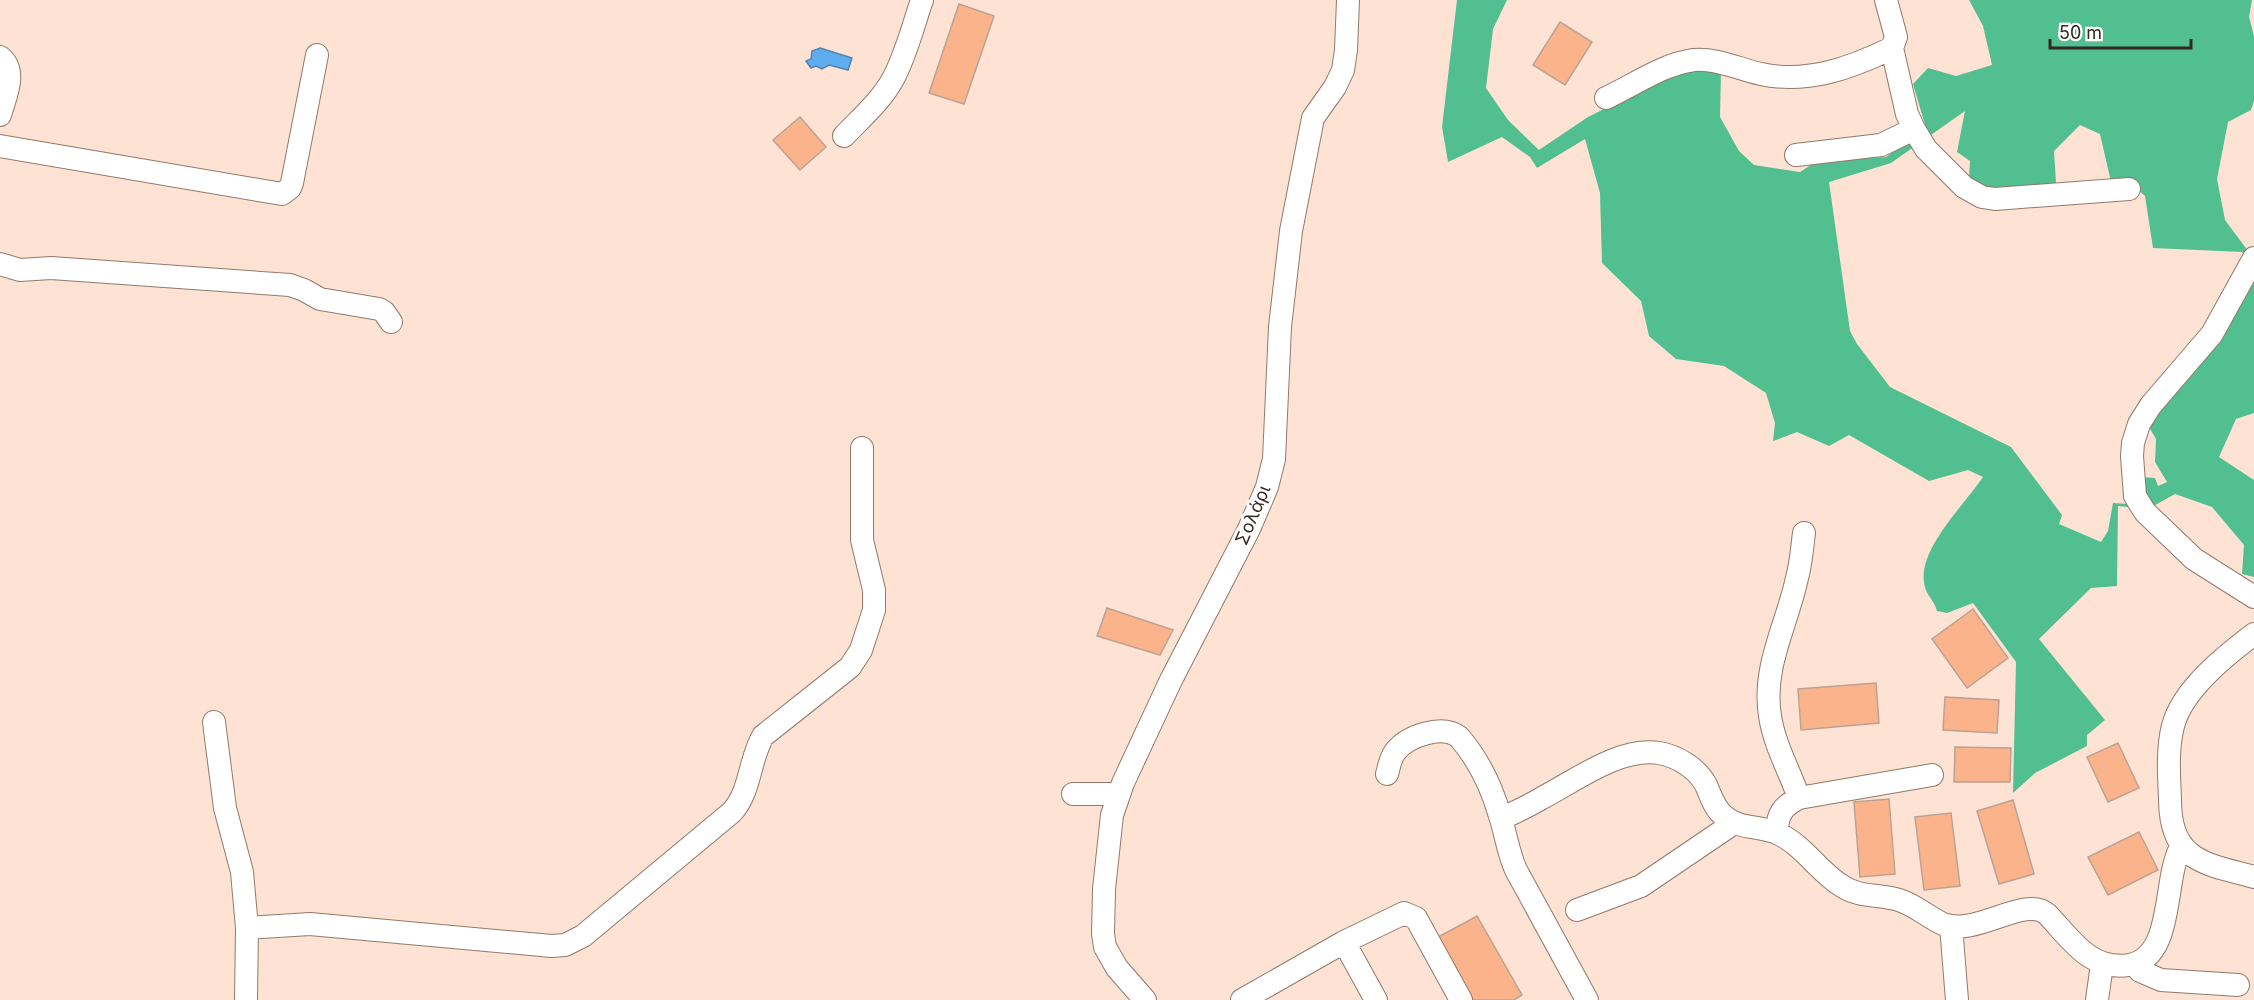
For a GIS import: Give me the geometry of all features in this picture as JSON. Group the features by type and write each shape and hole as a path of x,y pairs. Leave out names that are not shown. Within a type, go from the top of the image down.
{"street":[{"path":"844,136 879,99 893,80 922,0"},
{"name":"Σολάρι","path":"1145,1000 1126,980 1105,947 1103,934 1107,851 1112,815 1118,794 1171,680 1249,529 1268,487 1274,459 1281,317 1291,231 1313,118 1335,87 1343,70 1348,0"},
{"path":"1886,0 1896,37 1892,48 1907,114 1926,149 1969,191 1982,197 1995,199 2129,189"},
{"path":"1606,98 1685,62 1714,60 1771,76 1815,75 1833,72 1892,48"},
{"path":"0,146 282,194 292,183 317,55"},
{"path":"0,57 7,63 10,74 0,115"},
{"path":"1797,155 1881,145 1914,129"},
{"path":"2254,258 2212,334 2151,405 2139,424 2133,443 2132,468 2136,499 2145,512 2194,559 2254,597"},
{"path":"0,264 20,270 51,267 290,285 320,299 379,309 391,322"},
{"path":"247,928 310,924 552,946 565,945 583,936 732,812 744,795 757,746 763,736 857,659 874,609 874,590 862,540 862,448"},
{"path":"1799,798 1774,733 1769,707 1771,666 1797,580 1804,533"},
{"path":"2254,634 2233,650 2200,682 2182,706 2173,726 2169,768 2170,803 2174,829 2182,845 2193,856 2204,862 2254,877"},
{"path":"214,722 225,808 242,872 247,928 246,1000"},
{"path":"1387,774 1394,753 1409,742 1436,730 1454,733 1463,741 1488,782 1516,870 1587,1000"},
{"path":"1501,819 1586,773 1621,758 1647,752 1674,757 1686,764 1704,782 1718,811 1734,823 1777,832 1801,849 1843,887 1863,895 1899,900 1951,926 1972,926 2026,909 2039,909 2047,914 2086,954 2102,964 2119,966 2134,964 2147,957 2159,936 2167,904 2172,866 2182,845"},
{"path":"1777,832 1780,812 1799,798 1932,775"},
{"path":"1073,794 1118,794"},
{"path":"1577,910 1641,886 1734,823"},
{"path":"1242,1000 1344,942 1404,913 1416,918 1461,1000"},
{"path":"1951,926 1957,1000"},
{"path":"1344,942 1376,1000"},
{"path":"2097,1000 2102,964"},
{"path":"2134,964 2140,971 2161,980 2238,985"}],"green space":[{"path":"1457,0 1507,0 1493,29 1486,88 1508,120 1539,150 1588,117 1660,81 1695,68 1721,71 1720,117 1739,151 1754,165 1800,172 1817,161 1886,157 1926,128 1913,84 1928,68 1956,76 1992,65 1983,26 1969,0 2252,0 2249,17 2254,36 2254,101 2251,110 2228,122 2217,179 2225,220 2254,259 2254,267 2242,252 2153,248 2145,196 2129,182 2111,182 2100,134 2080,125 2054,151 2056,183 1986,189 1969,178 1970,161 1957,152 1965,111 1891,163 1829,182 1850,331 1857,344 1890,387 2011,447 2062,515 2059,524 2101,542 2108,531 2113,503 2144,505 2141,477 2155,478 2158,486 2167,482 2155,462 2156,439 2146,422 2254,279 2254,413 2236,419 2219,457 2254,480 2254,577 2242,574 2244,545 2212,507 2175,494 2148,509 2118,506 2117,586 2091,588 2039,639 2105,720 2087,735 2087,746 2035,773 2013,793 2016,662 1973,603 1947,613 1937,611 1924,582 1924,569 1936,541 1983,477 1968,470 1929,481 1849,435 1829,446 1797,432 1773,441 1775,423 1766,393 1724,366 1676,359 1649,336 1641,301 1602,263 1600,193 1585,139 1537,168 1530,157 1502,137 1448,162 1442,127"}],"water":[{"path":"820,48 852,58 848,70 829,65 822,69 816,66 811,68 806,61 811,59 812,51"}],"building":[{"path":"959,4 994,16 964,104 929,93"},
{"path":"1560,22 1592,42 1565,85 1533,65"},
{"path":"800,117 826,147 800,170 773,140"},
{"path":"1107,608 1173,630 1160,655 1097,636"},
{"path":"1973,609 2008,658 1967,688 1932,639"},
{"path":"1876,683 1879,723 1801,730 1798,689"},
{"path":"1945,697 1999,700 1997,733 1943,730"},
{"path":"2118,743 2139,788 2108,802 2087,757"},
{"path":"1955,747 2011,748 2010,782 1954,782"},
{"path":"1889,799 1895,874 1860,877 1854,802"},
{"path":"2013,800 2034,874 1999,884 1977,811"},
{"path":"1951,813 1960,886 1924,890 1915,817"},
{"path":"2139,832 2158,870 2108,895 2088,857"},
{"path":"1477,916 1522,995 1514,1000 1473,1000 1438,937"}]}
